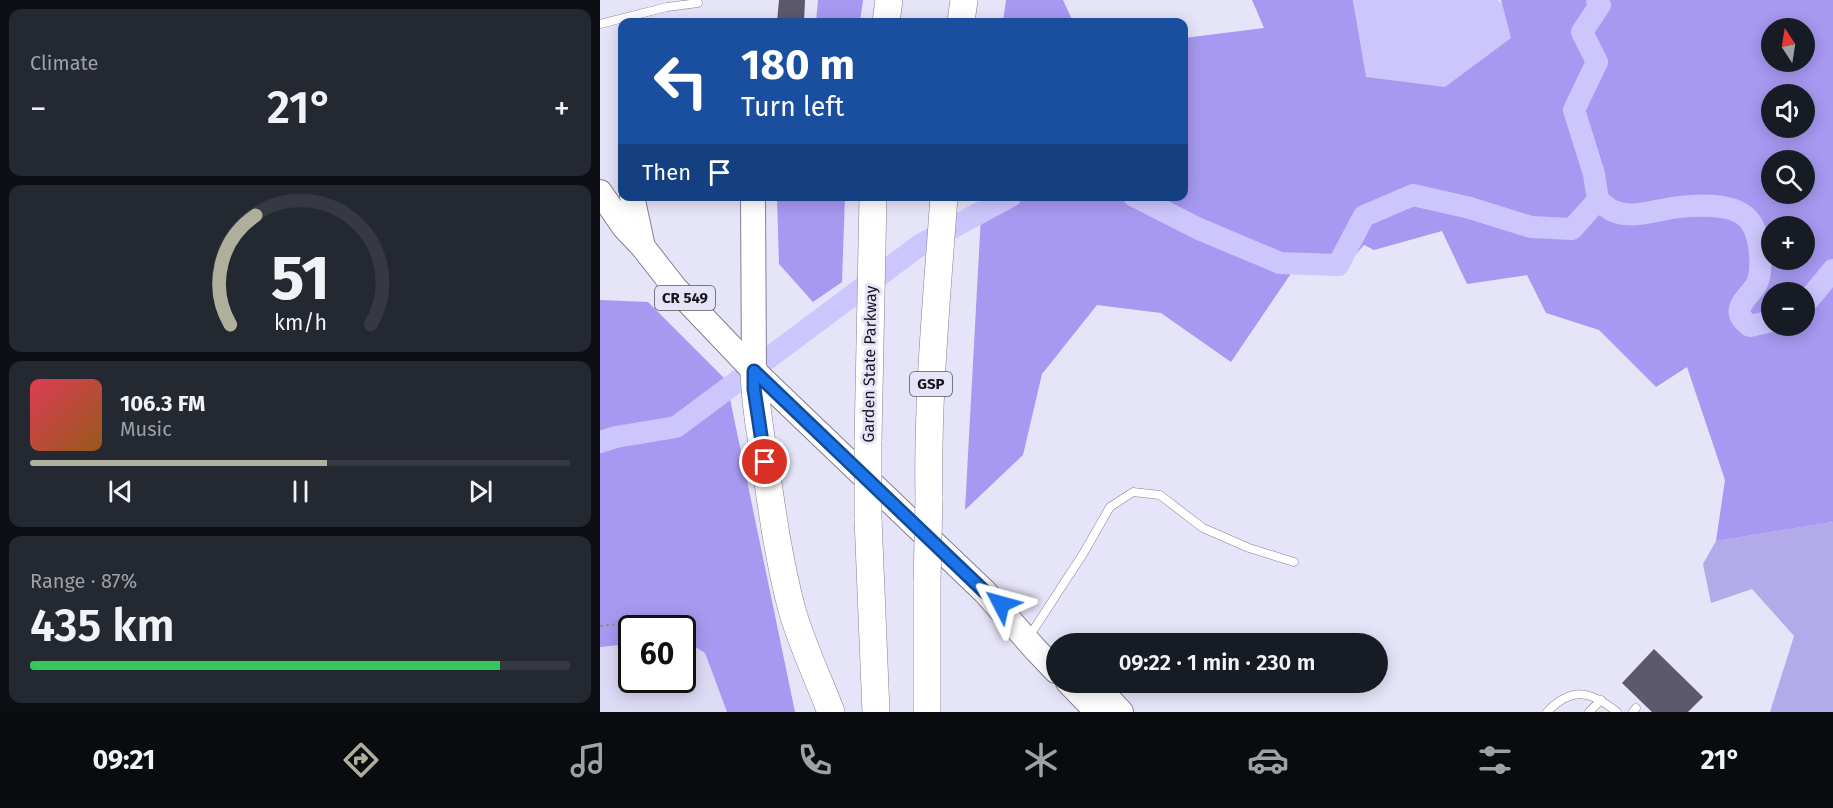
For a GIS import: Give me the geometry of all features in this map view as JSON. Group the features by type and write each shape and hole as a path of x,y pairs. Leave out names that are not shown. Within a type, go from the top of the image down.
{"highway":[{"path":"887,18 889,0"},
{"path":"962,18 964,0"},
{"name":"Garden State Parkway","path":"873,201 869,316 868,518 876,712"},
{"name":"GSP","path":"927,712 928,446 944,201"},
{"path":"758,380 773,521 783,572 802,638 831,712"}],"main road":[{"name":"CR 549","path":"600,192 624,228 758,380 985,592 1046,661"},
{"path":"633,201 643,247"},
{"path":"753,201 753,332 758,380"},
{"name":"CR 549","path":"985,592 1046,638"},
{"path":"1079,693 1097,712"},
{"path":"1103,693 1121,712"}],"lane":[{"path":"624,18 667,7 698,3"},
{"path":"600,24 618,19"},
{"path":"1034,629 1083,554 1110,507 1133,492 1160,495 1203,528 1249,548 1294,562"},
{"path":"1547,712 1557,702 1572,694 1591,695 1617,712"},
{"path":"1589,712 1601,700"}],"path":[{"path":"600,626 618,624"}],"shaded area":[{"path":"818,0 863,0 861,18 816,18"},
{"path":"1006,0 1063,0 1071,18 1004,18"},
{"path":"1252,0 1353,0 1367,77 1502,3 1501,0 1833,0 1833,522 1716,541 1725,480 1687,367 1656,387 1599,330 1546,313 1527,275 1467,284 1442,231 1374,250 1364,245 1356,254 1294,269 1231,362 1161,313 1097,305 1042,374 1023,455 965,510 982,201 1188,201 1188,38 1264,28"},
{"path":"1353,0 1497,0 1502,3 1511,38 1445,87 1366,77"},
{"path":"777,201 845,201 842,282 813,302 779,264"},
{"path":"600,300 648,302 735,389 729,394 795,712 727,712 705,653 696,647 696,615 618,615 618,645 600,647"},
{"path":"1833,522 1833,712 1770,712 1794,636 1752,589 1711,603 1703,564 1716,541"},
{"path":"618,645 618,693 696,693 696,647 705,653 719,690 731,712 600,712 600,647"}],"building":[{"path":"779,0 805,0 804,18 777,18"},
{"path":"1654,649 1703,697 1688,712 1652,712 1622,683"}],"waterway":[{"path":"1597,0 1600,5 1582,32 1597,62 1574,110 1594,174 1598,200"},
{"path":"1144,201 1199,229 1280,263 1338,265 1364,216 1413,195 1470,208 1531,227 1572,229 1598,200"},
{"path":"1598,200 1611,210 1620,213 1643,214 1681,207 1712,206 1733,210 1748,219 1758,239 1760,266 1758,281 1742,303 1740,314 1750,326 1761,324"},
{"path":"600,442 616,437 676,427 920,245 1002,201"},
{"path":"1815,292 1833,270"}],"route":[{"path":"765,462 754,389 754,371 985,592 1001,604"}]}
